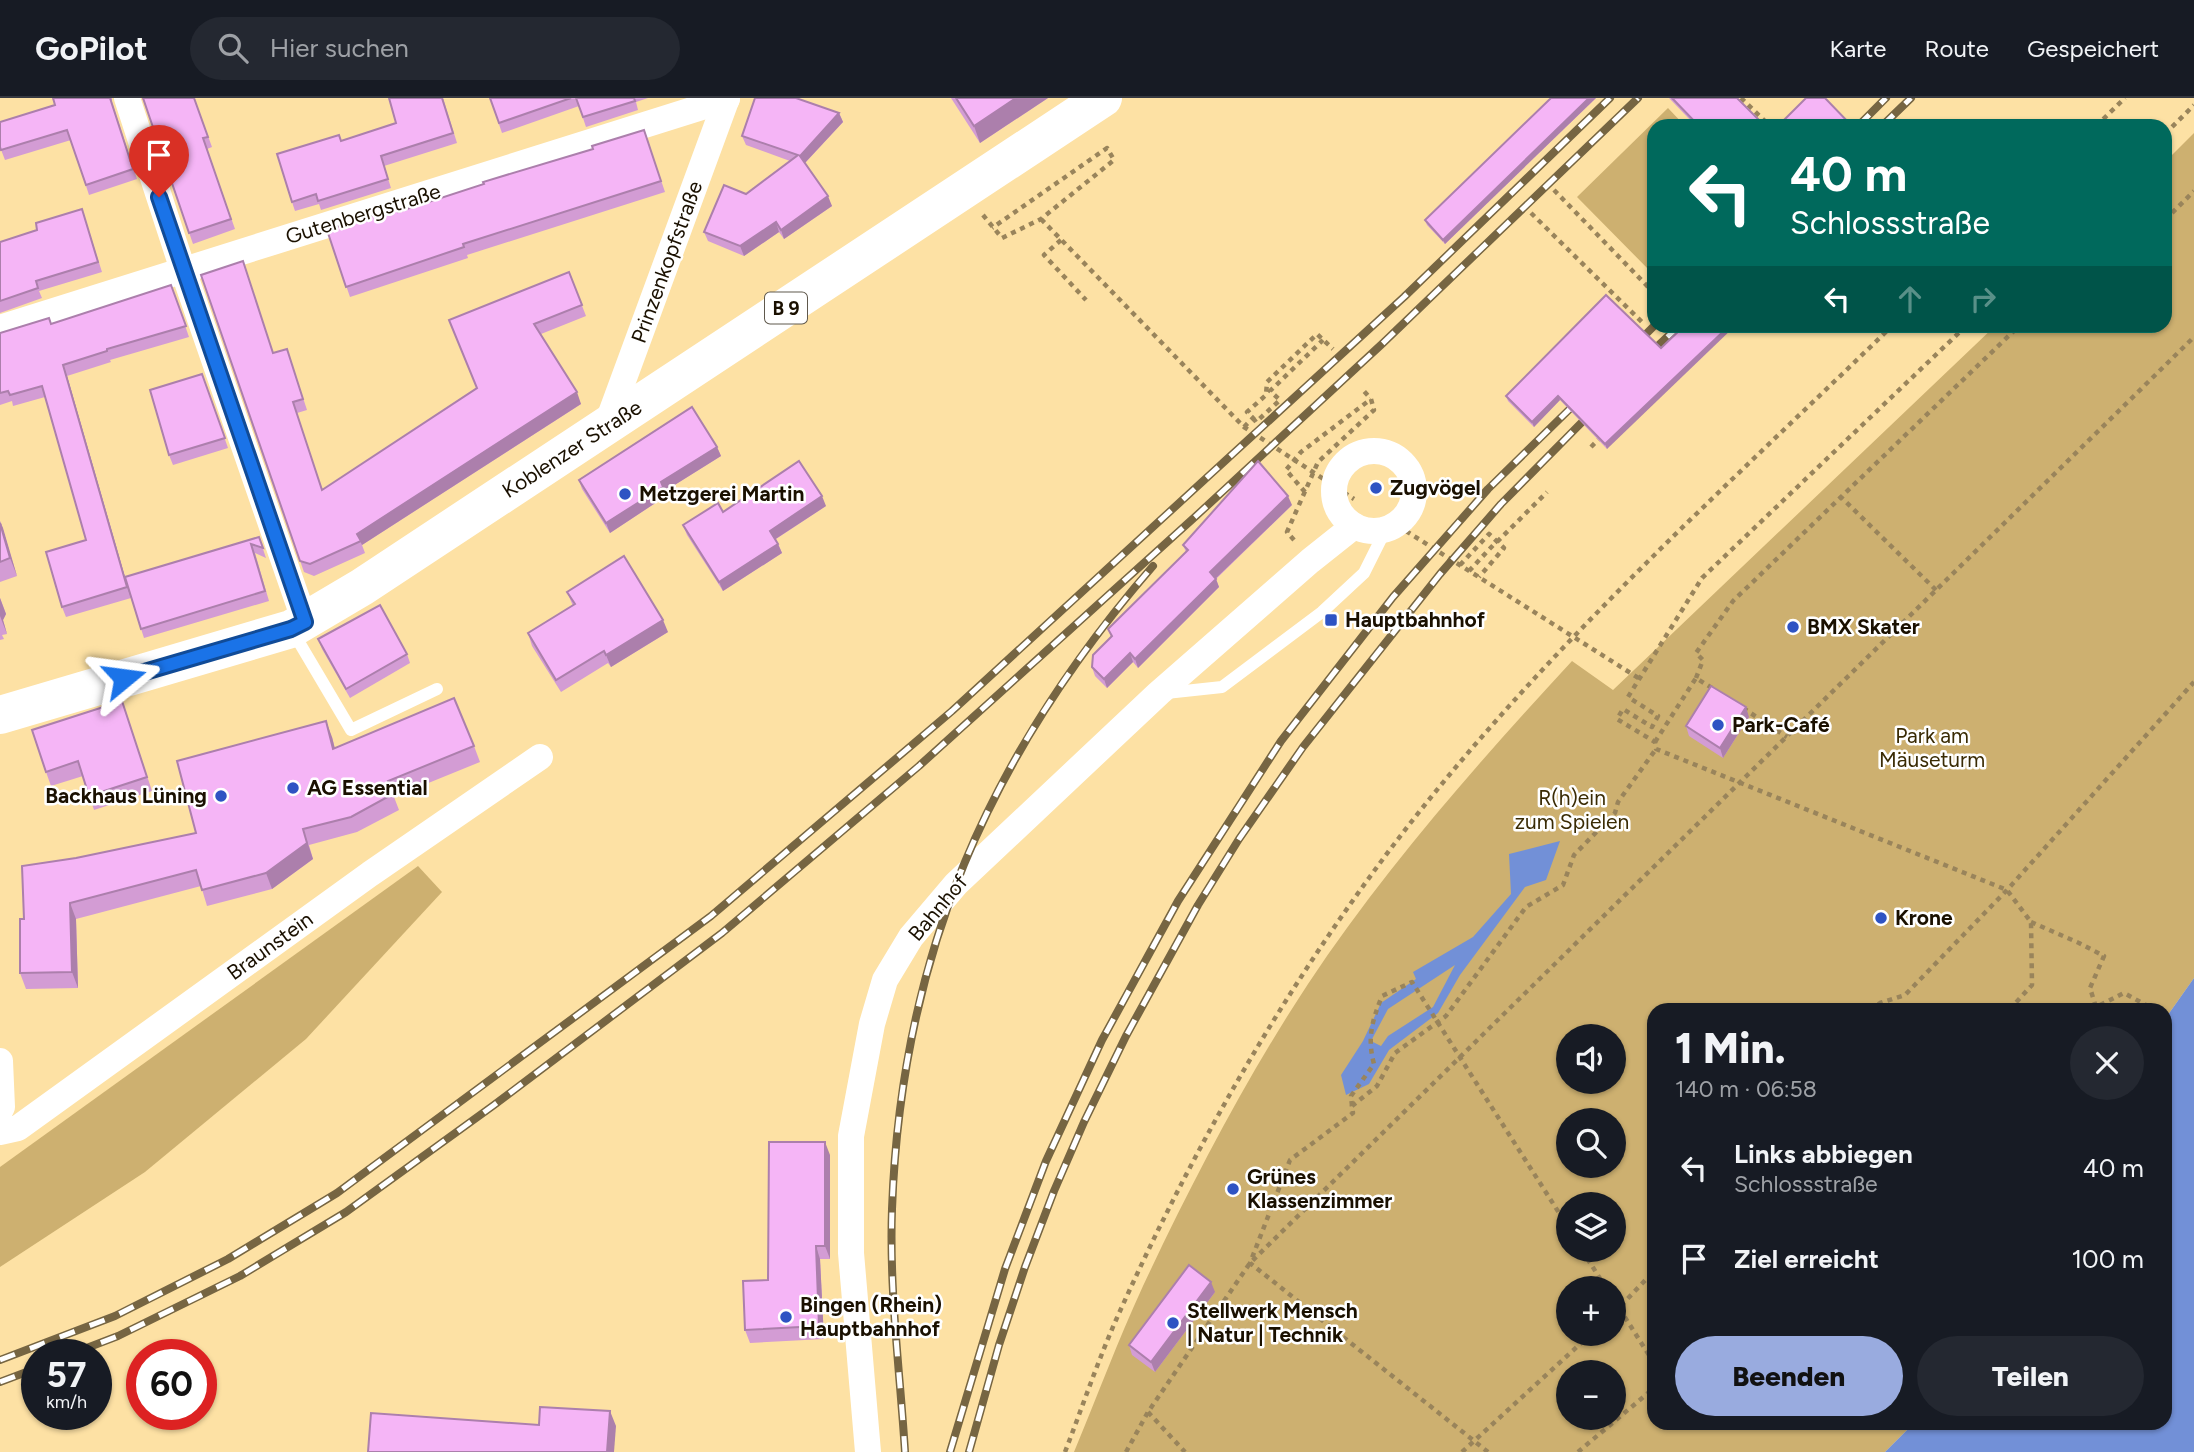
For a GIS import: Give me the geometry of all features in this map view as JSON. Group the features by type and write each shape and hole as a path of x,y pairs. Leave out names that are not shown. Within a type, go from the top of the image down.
{"main road":[{"name":"Koblenzer Straße","path":"0,715 298,625 373,580 1103,98"}],"street":[{"path":"127,98 298,625"},
{"name":"Gutenbergstraße","path":"0,328 727,99"},
{"name":"Prinzenkopfstraße","path":"606,426 727,99"},
{"path":"1365,452 1392,454 1403,463 1410,474 1415,487 1413,500 1396,530 1370,531 1357,514 1344,517 1337,506 1334,494 1336,480 1342,467 1352,458 1365,452"},
{"name":"Bahnhof","path":"867,1452 851,1254 851,1136 872,1024 886,979 911,937 956,884 1159,693 1310,561 1357,514"},
{"name":"Braunstein","path":"0,1132 18,1128 359,882 540,757"},
{"path":"0,1061 0,1111"}],"lane":[{"path":"1159,693 1222,687 1322,612 1364,573 1396,530"},
{"path":"298,625 351,730 437,689"}],"path":[{"path":"1741,98 1763,119"},
{"path":"2103,119 2125,98"},
{"path":"2172,127 2194,105"},
{"path":"1107,148 1114,160 1041,219 1002,238 992,228 1107,148"},
{"path":"1554,190 1647,286"},
{"path":"2172,213 2194,191"},
{"path":"1531,213 1643,323"},
{"path":"1041,219 1244,427 1294,461 1357,514"},
{"path":"1061,240 1044,255 1086,300"},
{"path":"1623,314 1629,308"},
{"path":"1065,1452 1115,1321 1214,1121 1305,971 1395,842 1485,734 1601,609 1885,333"},
{"path":"1655,741 1617,719 1623,709 1652,727 1658,716 1629,697 1703,578 1959,333"},
{"path":"1352,1106 1377,1086 1395,1053 1446,1016 1526,907 1563,885 1574,855 1615,813 1618,802 1656,749 1655,741 1696,678 1703,660 1696,653 1733,601 2012,333"},
{"path":"1324,341 1270,391 1280,401 1256,422 1247,412 1266,396 1267,382 1317,334 1333,349"},
{"path":"1126,1452 1147,1412 1250,1263 2194,337"},
{"path":"1667,371 1680,384"},
{"path":"1310,561 1287,532 1318,462 1374,410 1371,399 1362,389"},
{"path":"1305,492 1286,470 1301,452 1371,399"},
{"path":"1244,427 1253,418"},
{"path":"1591,447 1610,428"},
{"path":"1469,571 1547,492"},
{"path":"1841,497 1936,590"},
{"path":"1396,530 1461,565 1640,679"},
{"path":"1479,577 1504,548 1485,531"},
{"path":"1461,565 1489,534 1508,551"},
{"path":"1696,678 1719,692"},
{"path":"1880,1003 1905,995 2007,890 2194,682"},
{"path":"1741,707 1787,737"},
{"path":"1656,749 2007,890 2031,922 2104,956 2090,988 2095,1003"},
{"path":"2016,1003 2032,985 2031,922"},
{"path":"1250,1263 1290,1160 1353,1113 1351,1096 1374,1064 1369,1045 1374,1017 1382,996 1412,982 1556,1208"},
{"path":"2104,1003 2124,993 2142,1003"},
{"path":"1250,1263 1488,1452"},
{"path":"1626,1301 1647,1278"},
{"path":"1626,1319 1647,1352"},
{"path":"1462,1452 1578,1346"},
{"path":"1578,1452 1647,1394"},
{"path":"1147,1412 1185,1452"}],"green space":[{"path":"1668,108 1678,119 1657,119"},
{"path":"1647,129 1647,268 1577,197"},
{"name":"Park am Mäuseturm","path":"2194,133 2194,978 2172,1009 2172,1003 1647,1003 1647,1430 1907,1430 1885,1452 1074,1452 1143,1286 1180,1209 1241,1094 1285,1020 1338,941 1400,858 1572,661 1613,690 1988,333 2172,333 2172,155"},
{"path":"418,866 442,892 306,1039 145,1172 0,1267 0,1167"}],"water":[{"path":"1560,841 1546,880 1525,887 1460,975 1438,1013 1389,1050 1369,1084 1346,1095 1341,1075 1363,1041 1381,1003 1416,979 1413,972 1473,937 1511,894 1509,854","holes":["1455,965 1433,1007 1388,1036 1381,1046 1371,1041 1388,1009"]},
{"path":"2194,978 2194,1452 1885,1452 1907,1430 2172,1430 2172,1009"}],"building":[{"path":"53,98 110,98 133,169 86,185 67,130 1,150 0,122 55,105"},
{"path":"143,98 194,98 208,137 203,138 231,219 189,233"},
{"path":"389,98 442,98 453,133 381,156 388,179 318,201 316,194 292,202 277,154 339,135 341,141 396,123"},
{"path":"490,98 571,98 499,123"},
{"path":"576,98 634,98 635,101 583,117"},
{"path":"755,98 796,98 839,113 800,156 828,196 781,230 776,222 740,246 704,232 724,185 746,194 798,155 742,136"},
{"path":"956,98 1016,98 974,126"},
{"path":"1551,98 1589,98 1443,240 1425,220"},
{"path":"1672,98 1737,98 1758,119 1692,119"},
{"path":"1806,98 1825,98 1845,119 1785,119"},
{"path":"644,130 661,181 463,244 464,247 346,287 327,230 397,208 398,212"},
{"path":"82,209 98,262 36,281 38,288 0,301 0,242 37,230 36,223"},
{"path":"243,261 273,353 287,349 303,399 293,402 322,490 477,388 449,320 569,272 582,305 534,324 577,392 357,534 361,541 310,564 300,561 201,275"},
{"path":"171,285 186,326 63,365 127,587 62,607 46,552 86,540 42,386 10,395 8,391 0,393 0,333 49,318 51,324"},
{"path":"1606,295 1661,348 1677,333 1722,333 1605,444 1558,396 1532,422 1506,396"},
{"path":"202,374 225,438 169,455 150,390"},
{"path":"692,407 717,447 661,482 663,487 606,523 579,480"},
{"path":"799,461 822,496 770,531 778,544 719,582 683,525 718,503 723,512"},
{"path":"1258,461 1288,496 1210,572 1216,579 1135,659 1130,653 1104,679 1092,667 1093,655 1112,636 1108,629 1188,550 1183,545"},
{"path":"0,523 10,558 0,562"},
{"path":"259,537 263,548 251,544 265,591 141,629 125,577"},
{"path":"624,556 663,620 606,655 604,651 556,680 528,633 575,604 567,592"},
{"path":"380,605 407,654 346,689 318,639"},
{"path":"1711,686 1746,707 1720,748 1686,726"},
{"path":"454,698 474,746 388,781 393,794 351,817 303,829 307,843 266,873 202,890 196,870 70,903 72,972 20,973 20,919 24,919 22,866 76,858 196,833 177,761 326,721 333,749"},
{"path":"122,701 147,777 89,796 78,761 46,772 32,730"},
{"path":"769,1142 825,1142 825,1246 816,1246 819,1326 745,1330 743,1281 768,1280"},
{"name":"Stellwerk Mensch | Natur | Technik","path":"1189,1265 1211,1282 1151,1362 1129,1345"},
{"path":"540,1407 610,1411 607,1452 368,1452 371,1413 539,1425"}],"railway":[{"path":"0,1360 115,1316 228,1259 337,1193 711,916 952,711 1404,297 1610,98"},
{"path":"110,1339 240,1276 346,1212 494,1105 722,933 919,766 1196,516 1382,344 1638,98"},
{"path":"1865,119 1886,98"},
{"path":"1889,119 1911,98"},
{"path":"1632,348 1647,333"},
{"path":"1644,359 1672,333"},
{"path":"950,1452 1005,1269 1046,1161 1102,1040 1178,901 1281,741 1393,597 1488,489 1582,397"},
{"path":"969,1452 999,1345 1054,1191 1126,1036 1198,905 1239,839 1303,747 1440,574 1501,504 1595,409"},
{"path":"905,1452 893,1300 892,1209 899,1117 913,1029 935,945 964,864 1000,786 1044,711 1095,638 1153,566"},
{"path":"0,1382 21,1374"}],"place":[{"name":"Zugvögel","path":"1376,488"},
{"name":"Metzgerei Martin","path":"625,494"},
{"name":"Hauptbahnhof","path":"1331,620"},
{"name":"BMX Skater","path":"1793,627"},
{"name":"Park-Café","path":"1718,725"},
{"name":"AG Essential","path":"293,788"},
{"name":"Backhaus Lüning","path":"221,796"},
{"name":"Krone","path":"1881,918"},
{"name":"Grünes Klassenzimmer","path":"1233,1189"},
{"name":"Bingen (Rhein) Hauptbahnhof","path":"786,1317"},
{"name":"Stellwerk Mensch | Natur | Technik","path":"1173,1323"}],"route":[{"path":"124,678 291,629 305,622 159,197"}],"park label":[{"name":"R(h)ein zum Spielen","path":"1572,810"}]}
